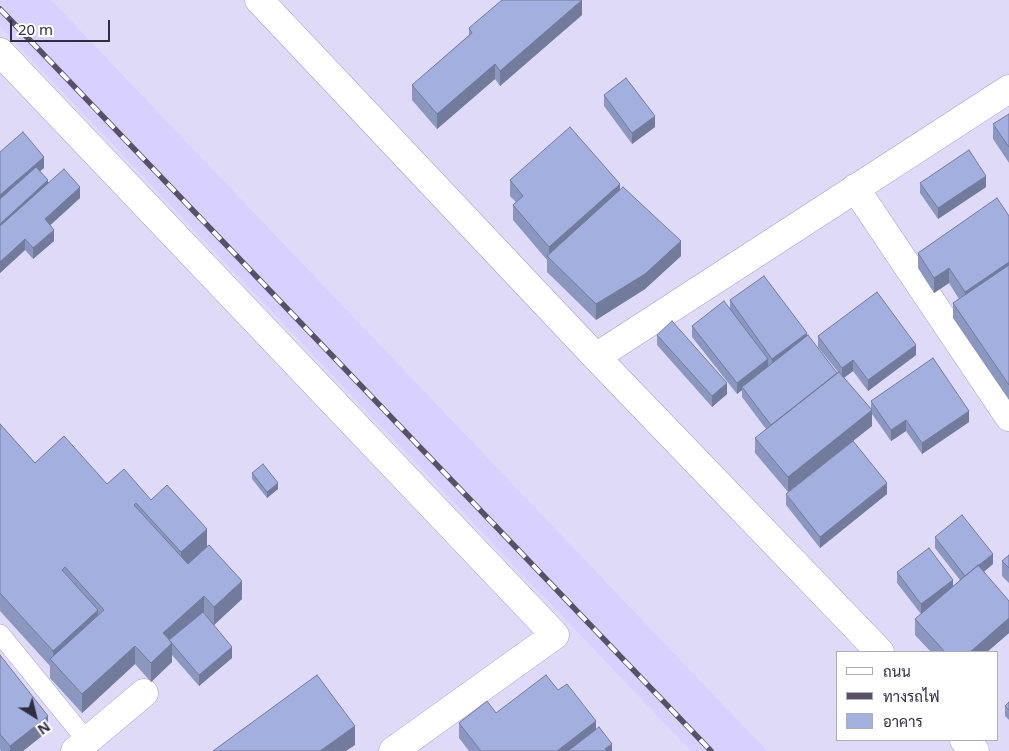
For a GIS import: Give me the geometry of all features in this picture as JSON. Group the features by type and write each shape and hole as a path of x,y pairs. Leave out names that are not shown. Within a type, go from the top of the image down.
{"street":[{"path":"259,0 596,357 879,651"},
{"path":"0,52 555,635 399,750"},
{"path":"596,357 1009,89"},
{"path":"855,188 1009,417"},
{"path":"81,746 144,692"},
{"path":"965,741 975,751"}],"lane":[{"path":"0,634 81,746"}],"shaded area":[{"path":"0,0 51,0 767,751 691,751 0,26"}],"building":[{"path":"502,0 582,0 500,71 495,64 437,114 412,85 472,33 469,28"},
{"path":"626,78 655,116 632,133 604,95"},
{"path":"1009,114 1009,147 993,124"},
{"path":"570,127 620,184 549,247 513,205 523,196 510,180"},
{"path":"23,132 44,157 0,195 0,152"},
{"path":"969,150 986,176 938,208 920,183"},
{"path":"36,167 48,180 0,224 0,199"},
{"path":"64,169 80,187 45,219 54,230 33,248 25,239 0,262 0,226"},
{"path":"623,187 681,241 645,274 596,304 547,256"},
{"path":"997,198 1009,216 1009,262 965,292 949,268 934,278 918,253"},
{"path":"1009,265 1009,385 953,303"},
{"path":"764,276 807,333 772,359 730,300"},
{"path":"877,292 916,345 868,380 853,360 842,368 818,336"},
{"path":"724,301 768,359 737,383 692,326"},
{"path":"672,321 727,383 712,396 657,335"},
{"path":"808,335 837,373 771,425 742,387"},
{"path":"933,358 969,411 922,443 906,420 891,430 871,401"},
{"path":"839,372 872,410 788,477 755,438"},
{"path":"0,424 35,463 64,436 107,484 124,469 151,500 167,485 207,529 181,552 136,503 134,505 188,564 209,545 242,581 214,607 204,596 163,633 172,643 151,663 135,646 82,694 50,659 104,610 65,567 62,570 98,610 53,651 0,593"},
{"path":"853,441 887,483 820,537 786,494"},
{"path":"263,464 278,483 267,492 252,473"},
{"path":"962,515 993,554 965,576 935,537"},
{"path":"929,548 953,580 921,604 897,572"},
{"path":"1009,555 1009,568 1002,561"},
{"path":"978,565 1009,601 1009,618 971,651 944,651 915,619"},
{"path":"203,612 232,647 199,675 169,640"},
{"path":"0,655 48,716 10,746 0,734"},
{"path":"317,675 355,726 320,751 213,751"},
{"path":"546,675 558,690 567,684 596,721 557,751 481,751 459,723 487,701 496,713"},
{"path":"1009,702 1009,710 1005,706"},
{"path":"599,727 612,744 605,749 607,751 568,751"}],"railway":[{"path":"0,9 711,751"}]}
